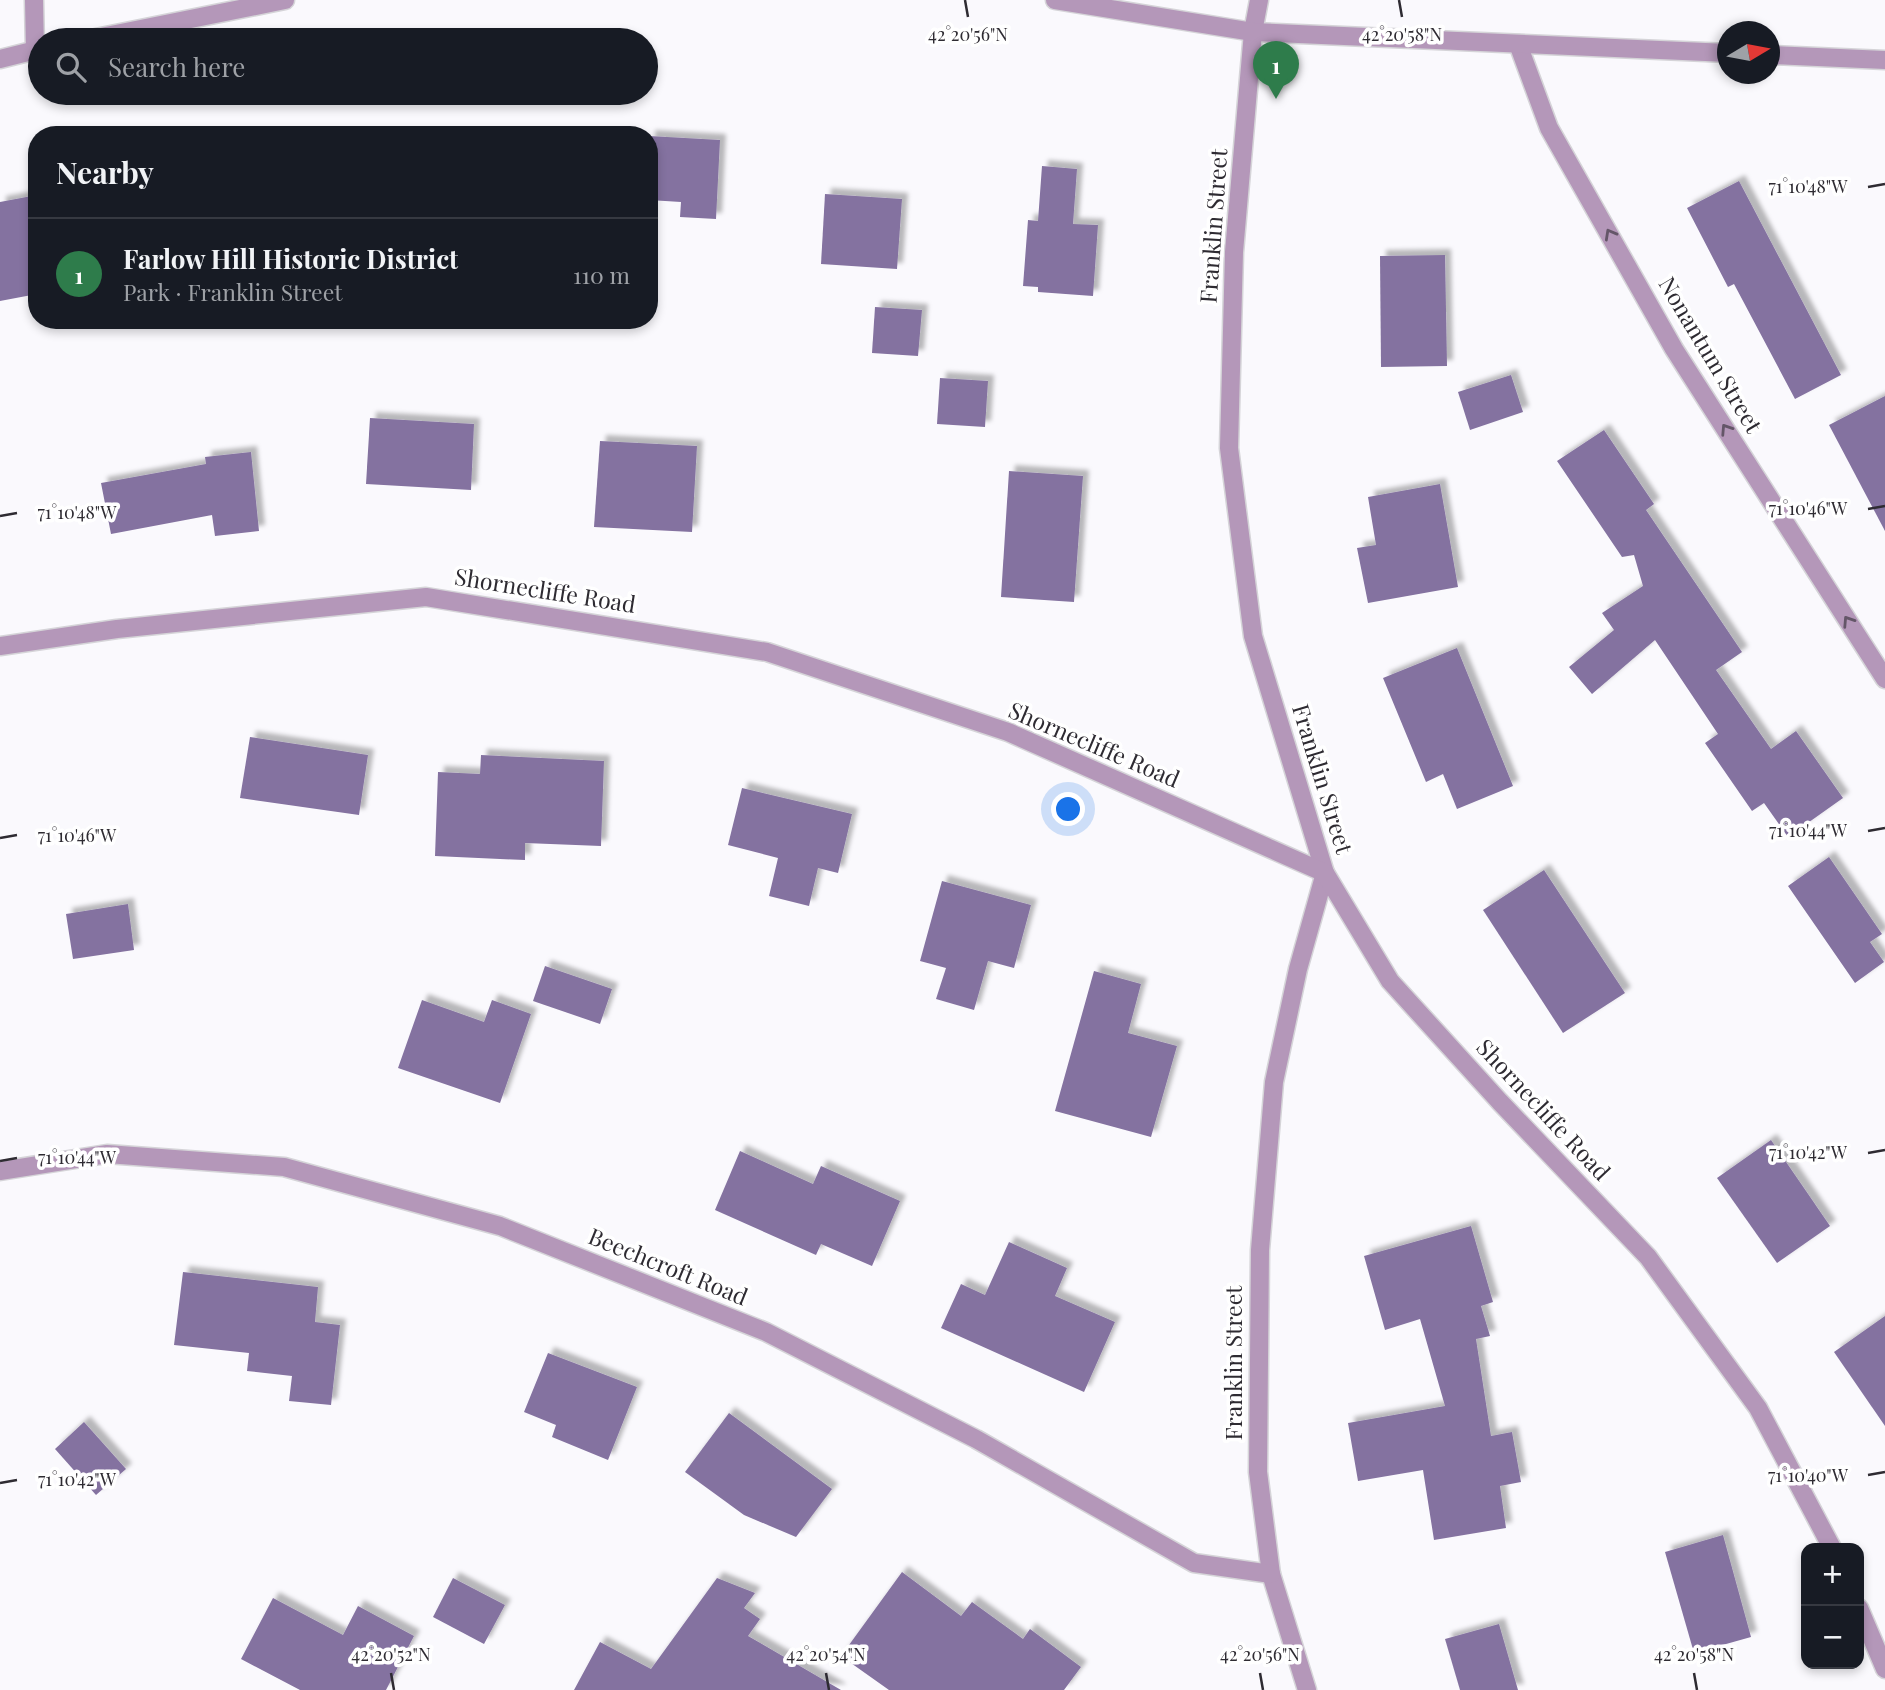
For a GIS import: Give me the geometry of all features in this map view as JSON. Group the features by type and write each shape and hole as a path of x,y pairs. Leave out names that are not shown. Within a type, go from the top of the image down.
{"street":[{"path":"34,0 36,28"},
{"path":"146,28 285,0"},
{"path":"1055,0 1253,32 1717,53"},
{"name":"Franklin Street","path":"1259,0 1253,32 1234,252 1229,448 1253,636 1325,873 1298,969 1274,1082 1260,1250 1258,1472 1271,1574 1307,1690"},
{"name":"Nonantum Street","path":"1517,44 1549,128 1674,349 1885,679"},
{"path":"0,59 28,52"},
{"path":"1780,55 1885,60"},
{"name":"Shornecliffe Road","path":"0,646 117,629 426,597 767,652 1008,732 1325,873 1390,981 1500,1102 1648,1257 1758,1408 1829,1543"},
{"name":"Beechcroft Road","path":"0,1171 107,1154 284,1167 500,1226 766,1332 976,1439 1194,1563 1271,1574"},
{"path":"1864,1620 1885,1669"}],"building":[{"path":"658,137 720,140 716,219 680,217 681,202 658,201"},
{"path":"1042,166 1077,169 1073,224 1098,225 1093,296 1038,292 1038,287 1023,286 1028,220 1038,221"},
{"path":"1739,181 1841,375 1795,399 1734,284 1728,287 1687,208"},
{"path":"825,194 902,199 897,269 821,264"},
{"path":"28,197 28,296 0,301 0,202"},
{"path":"1445,255 1447,366 1381,367 1380,256"},
{"path":"875,307 922,310 918,356 872,353"},
{"path":"1511,375 1523,412 1470,430 1458,392"},
{"path":"940,378 988,381 985,427 937,424"},
{"path":"1885,396 1885,531 1829,425"},
{"path":"370,418 474,424 471,490 366,484"},
{"path":"1604,430 1654,504 1646,510 1742,652 1716,670 1771,749 1796,731 1843,798 1788,837 1764,803 1752,811 1705,743 1718,734 1655,640 1592,694 1569,667 1614,630 1602,613 1643,586 1634,555 1622,557 1557,461"},
{"path":"600,441 697,446 692,532 594,527"},
{"path":"251,452 259,531 215,536 212,515 111,534 101,483 206,464 205,457"},
{"path":"1009,471 1083,476 1074,602 1001,597"},
{"path":"1440,484 1458,587 1368,603 1357,548 1376,545 1368,497"},
{"path":"1457,648 1513,786 1457,809 1443,774 1426,782 1383,678"},
{"path":"250,737 368,755 359,815 240,798"},
{"path":"481,755 604,761 601,846 525,843 525,860 435,856 438,772 480,774"},
{"path":"742,788 852,814 838,873 818,868 809,906 769,896 778,858 728,845"},
{"path":"1829,857 1882,934 1870,942 1884,962 1855,983 1788,886"},
{"path":"1544,870 1625,993 1563,1033 1483,910"},
{"path":"942,881 1031,905 1014,968 988,961 974,1010 936,999 946,968 920,961"},
{"path":"128,904 134,950 73,959 66,914"},
{"path":"545,966 612,989 600,1024 533,1001"},
{"path":"1094,971 1141,984 1128,1033 1177,1046 1151,1137 1055,1111"},
{"path":"422,1000 484,1022 492,1000 531,1014 500,1103 398,1068"},
{"path":"1771,1140 1830,1226 1777,1263 1717,1178"},
{"path":"740,1151 813,1184 821,1166 900,1201 872,1266 821,1244 816,1255 715,1210"},
{"path":"1471,1226 1493,1302 1481,1306 1490,1336 1476,1339 1491,1436 1512,1432 1521,1482 1500,1486 1506,1528 1434,1540 1423,1470 1358,1481 1348,1423 1445,1406 1420,1319 1385,1330 1364,1256"},
{"path":"1009,1242 1067,1268 1055,1296 1115,1322 1084,1392 941,1328 961,1284 985,1295"},
{"path":"183,1272 318,1287 315,1322 340,1325 331,1405 289,1401 292,1376 247,1371 249,1353 174,1345"},
{"path":"1885,1316 1885,1426 1834,1352"},
{"path":"548,1353 637,1387 608,1460 552,1437 556,1425 524,1412"},
{"path":"729,1413 832,1489 796,1537 744,1515 685,1472"},
{"path":"84,1422 126,1469 96,1495 55,1449"},
{"path":"1723,1535 1751,1637 1694,1653 1665,1552"},
{"path":"902,1572 961,1616 972,1602 1023,1639 1030,1629 1081,1667 1064,1690 889,1690 841,1656"},
{"path":"453,1578 505,1605 484,1644 433,1617"},
{"path":"717,1578 755,1593 744,1608 760,1619 748,1636 841,1690 574,1690 600,1642 651,1669"},
{"path":"273,1598 343,1635 358,1606 414,1636 386,1690 300,1690 241,1659"},
{"path":"1499,1624 1518,1690 1460,1690 1445,1639"}],"place":[{"name":"Farlow Hill Historic District","path":"1276,99"}]}
